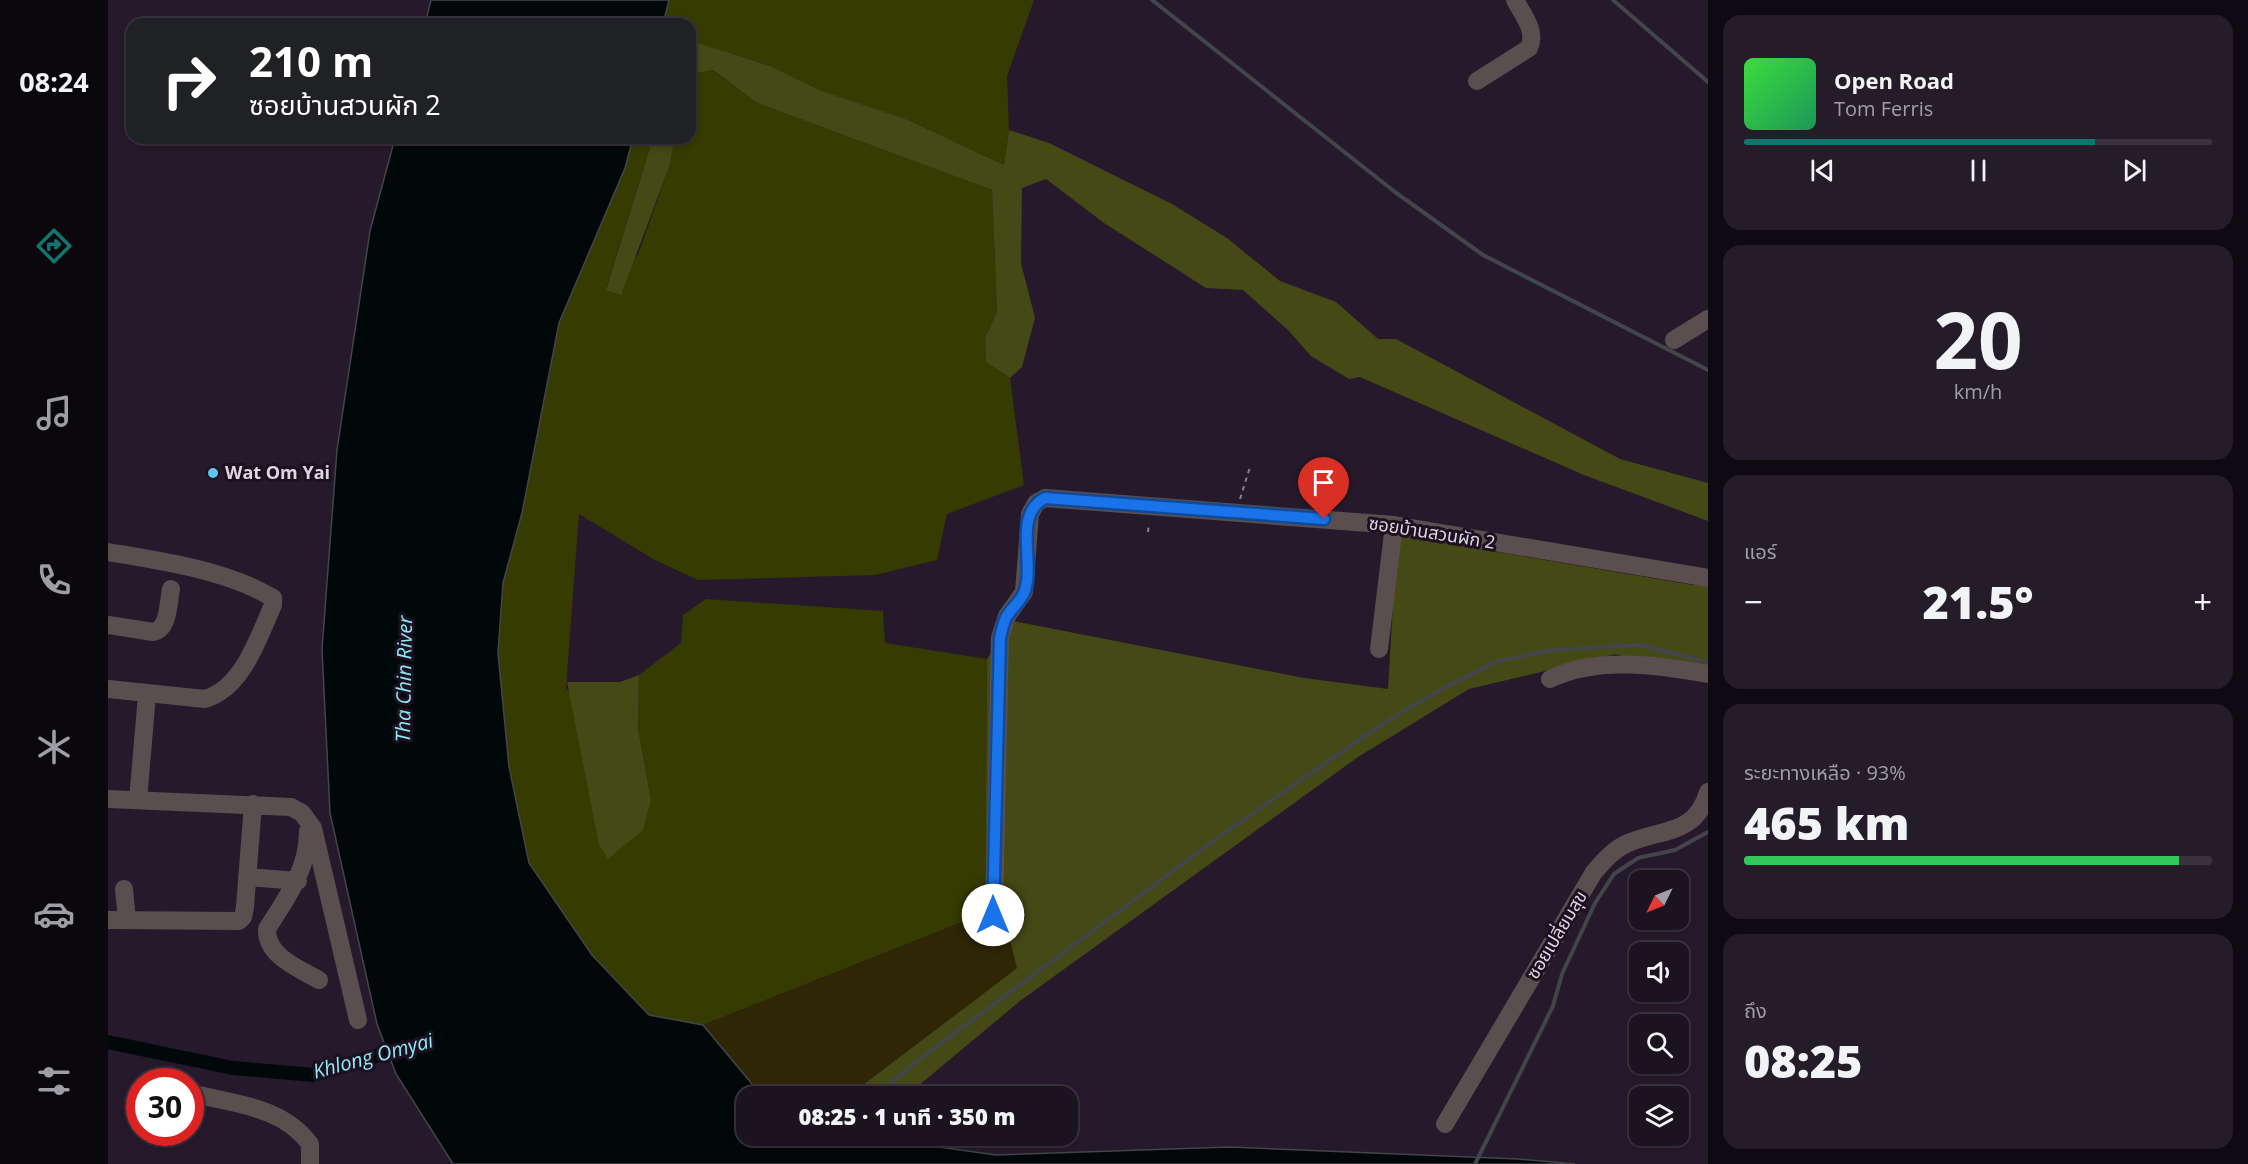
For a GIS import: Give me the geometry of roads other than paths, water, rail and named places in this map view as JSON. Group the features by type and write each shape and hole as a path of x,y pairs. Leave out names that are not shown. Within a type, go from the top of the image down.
{"street":[{"path":"1477,81 1529,48 1533,39 1530,28 1515,0"},
{"path":"1674,340 1708,319"},
{"name":"ซอยบ้านสวนผัก 2","path":"993,915 1000,638 1007,616 1024,592 1030,514 1036,503 1045,498 1394,525 1708,578"},
{"path":"1379,649 1394,525"},
{"path":"108,552 170,563 256,588 273,597 273,606 250,655 235,678 214,697 205,699 147,695 108,689"},
{"path":"108,624 153,632 159,631 164,624 171,590"},
{"path":"1550,679 1570,670 1637,665 1662,666 1708,674"},
{"path":"138,800 147,695"},
{"name":"ซอยเปลี่ยมสุข","path":"1445,1124 1594,872 1607,857 1626,844 1688,824 1698,812 1708,792"},
{"path":"108,799 253,804 291,807 302,813 313,828 358,1020"},
{"path":"108,920 239,921 243,917 245,907 253,804"},
{"path":"308,820 308,847 297,881 267,929 266,938 270,948 282,958 319,980"},
{"path":"247,877 297,881"},
{"path":"124,889 127,920"},
{"path":"204,1096 270,1113 291,1123 310,1144 310,1164"}],"water":[{"path":"431,0 669,0 664,18 426,18"},
{"name":"Tha Chin River","path":"393,144 631,144 625,168 559,323 522,513 503,583 498,653 509,767 529,863 592,955 649,1015 703,1025 754,1086 736,1086 736,1146 932,1146 996,1155 1230,1147 1518,1159 1575,1164 453,1164 396,1074 377,1024 330,813 322,649 337,450 370,231"}],"waterway":[{"path":"1152,0 1395,192 1483,255 1708,370"},
{"path":"1613,0 1708,82"},
{"path":"888,1086 916,1062 1224,833 1391,718 1444,688 1498,661 1553,650 1639,645 1708,662"},
{"path":"1475,1164 1553,1006 1562,974 1595,903 1614,874 1638,858 1675,850 1708,832"},
{"name":"Khlong Omyai","path":"108,1042 233,1068 313,1075 403,1048"}],"place":[{"name":"Wat Om Yai","path":"213,473"}]}
